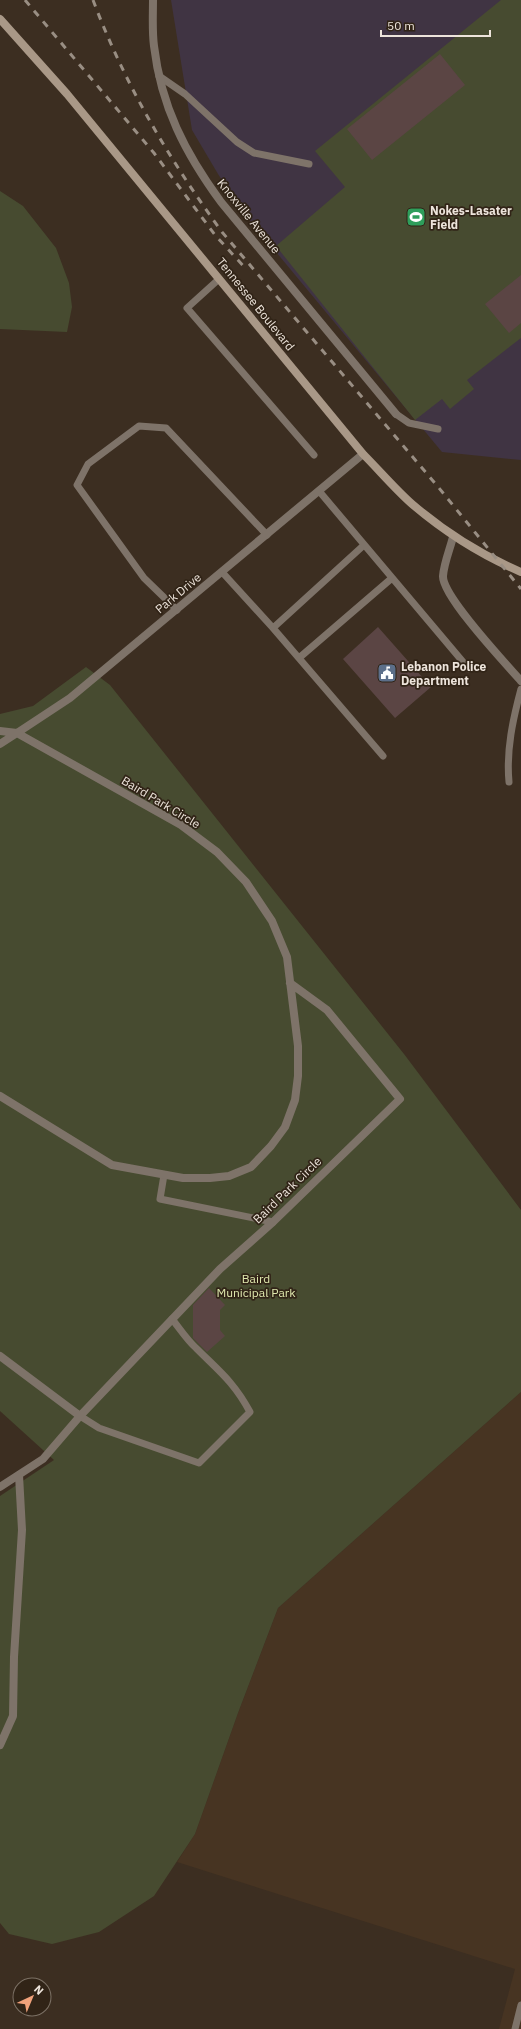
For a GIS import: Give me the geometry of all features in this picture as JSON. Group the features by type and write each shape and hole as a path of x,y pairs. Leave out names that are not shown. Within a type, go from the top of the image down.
{"street":[{"name":"Knoxville Avenue","path":"153,0 154,45 159,76 171,116 183,144 200,174 221,202 396,414"},
{"name":"Tennessee Boulevard","path":"0,19 67,94 363,454 411,503 453,537 501,564 521,572"},
{"name":"Park Drive","path":"17,733 70,698 363,454"},
{"path":"453,537 443,577 451,595 475,627 521,681"},
{"path":"0,730 17,733"},
{"path":"0,744 17,733"},
{"name":"Baird Park Circle","path":"0,1096 112,1165 164,1175 210,1178 229,1176 251,1166 271,1146 285,1127 295,1100 298,1076 298,1046 287,957 272,921 246,882 217,852 181,825 17,733"},
{"name":"Baird Park Circle","path":"0,1487 43,1459 80,1416 220,1270 273,1222 400,1099 327,1010 290,983"},
{"path":"0,1356 80,1416"},
{"path":"0,1745 13,1716 14,1657 22,1530 19,1474"}],"lane":[{"path":"159,76 185,94 237,142 254,153 309,164"},
{"path":"219,279 187,308 314,455"},
{"path":"396,414 409,423 438,429"},
{"path":"176,610 144,578 77,485 88,464 139,426 166,428 267,535"},
{"path":"319,492 469,669"},
{"path":"273,628 364,545"},
{"path":"222,572 273,628 383,756"},
{"path":"299,658 392,578"},
{"path":"509,782 507,762 512,725 521,689"},
{"path":"164,1175 160,1199 273,1222"},
{"path":"80,1416 99,1428 199,1463 250,1412 241,1394 226,1376 196,1348 172,1319"},
{"path":"515,2029 521,2005"}],"shaded area":[{"path":"171,0 521,0 521,460 442,452 242,211 192,130"},
{"path":"521,1392 521,2029 499,2029 515,1969 177,1862 195,1834 238,1713 278,1608"}],"green space":[{"name":"Nokes-Lasater Field","path":"501,0 521,0 521,338 467,380 474,389 450,409 442,399 415,420 276,246 345,187 315,151"},
{"path":"0,191 23,206 56,248 69,283 72,307 67,332 0,329"},
{"name":"Baird Municipal Park","path":"86,667 110,685 404,1054 521,1210 521,1392 278,1608 238,1713 195,1834 154,1896 99,1932 52,1944 9,1934 0,1923 0,1496 54,1460 0,1411 0,714 33,706"}],"building":[{"path":"440,54 465,85 372,160 347,129"},
{"path":"521,275 521,323 509,333 485,304"},
{"name":"Lebanon Police Department","path":"378,627 431,687 395,718 343,659"},
{"path":"209,1288 225,1305 220,1310 220,1330 225,1336 207,1352 193,1338 193,1305"}],"railway":[{"path":"25,0 154,153 215,235 247,270"},
{"path":"93,0 119,62 134,92 166,149 222,232 439,488 521,589"}],"place":[{"name":"Nokes-Lasater Field","path":"416,217"},
{"name":"Lebanon Police Department","path":"387,673"}]}
